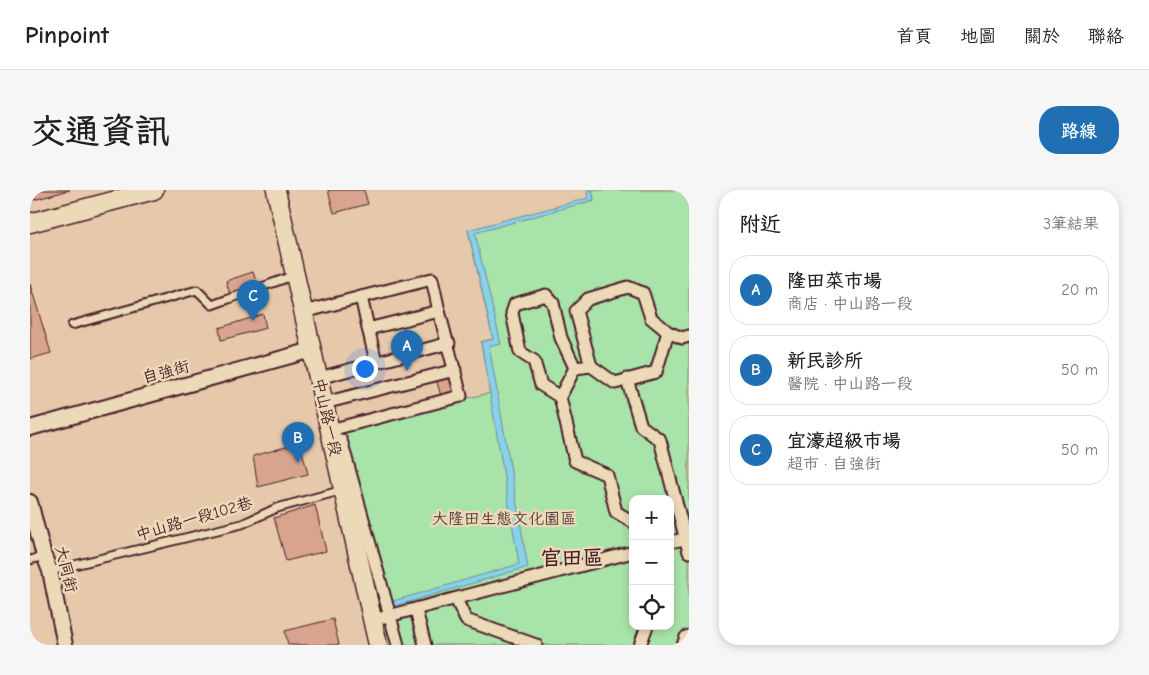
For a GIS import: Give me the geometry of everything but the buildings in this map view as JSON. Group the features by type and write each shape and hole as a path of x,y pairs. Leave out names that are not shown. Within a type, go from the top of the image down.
{"street":[{"path":"30,223 154,190"},
{"name":"中山路一段","path":"276,190 324,403 334,429 344,490 378,645"},
{"path":"304,312 432,279 461,396 334,429 391,616 398,645"},
{"path":"668,332 656,372 615,383 591,366 576,312 588,299 628,287 643,293 651,318 668,332 682,338 689,336"},
{"path":"560,397 541,386 534,361 520,352 512,313 515,304 546,295 553,303 562,338 575,368"},
{"path":"360,297 376,362"},
{"path":"368,329 439,311"},
{"path":"319,378 449,343"},
{"name":"自強街","path":"30,428 312,350"},
{"path":"575,368 591,366"},
{"path":"575,368 560,397 575,461 607,475 616,512 629,520"},
{"path":"324,403 455,370"},
{"path":"628,379 641,426 660,440 687,538 689,552"},
{"name":"大同街","path":"30,502 44,556 50,571 64,645"},
{"path":"674,541 687,538"},
{"path":"373,620 629,553"},
{"path":"456,599 466,620 536,645"},
{"path":"416,610 425,645"},
{"path":"640,645 646,630"},
{"path":"683,645 686,637 689,636"}],"lane":[{"path":"72,324 197,290 212,305 295,275"},
{"name":"中山路一段102巷","path":"50,571 242,524 277,508 344,490"},
{"path":"30,560 44,556"}],"green space":[{"name":"大隆田生態文化園區","path":"592,190 689,190 689,645 379,645 330,430 490,393 481,342 493,339 468,230 594,200"}],"water":[{"path":"587,190 592,190 594,200 475,233 501,344 489,346 528,567 371,613 370,608 519,564 481,342 493,339 468,230 588,198"}],"place":[{"name":"宜濠超級市場","path":"253,321"},
{"name":"隆田菜市場","path":"407,371"},
{"name":"新民診所","path":"298,463"}],"district":[{"name":"官田區","path":"572,558"}]}
